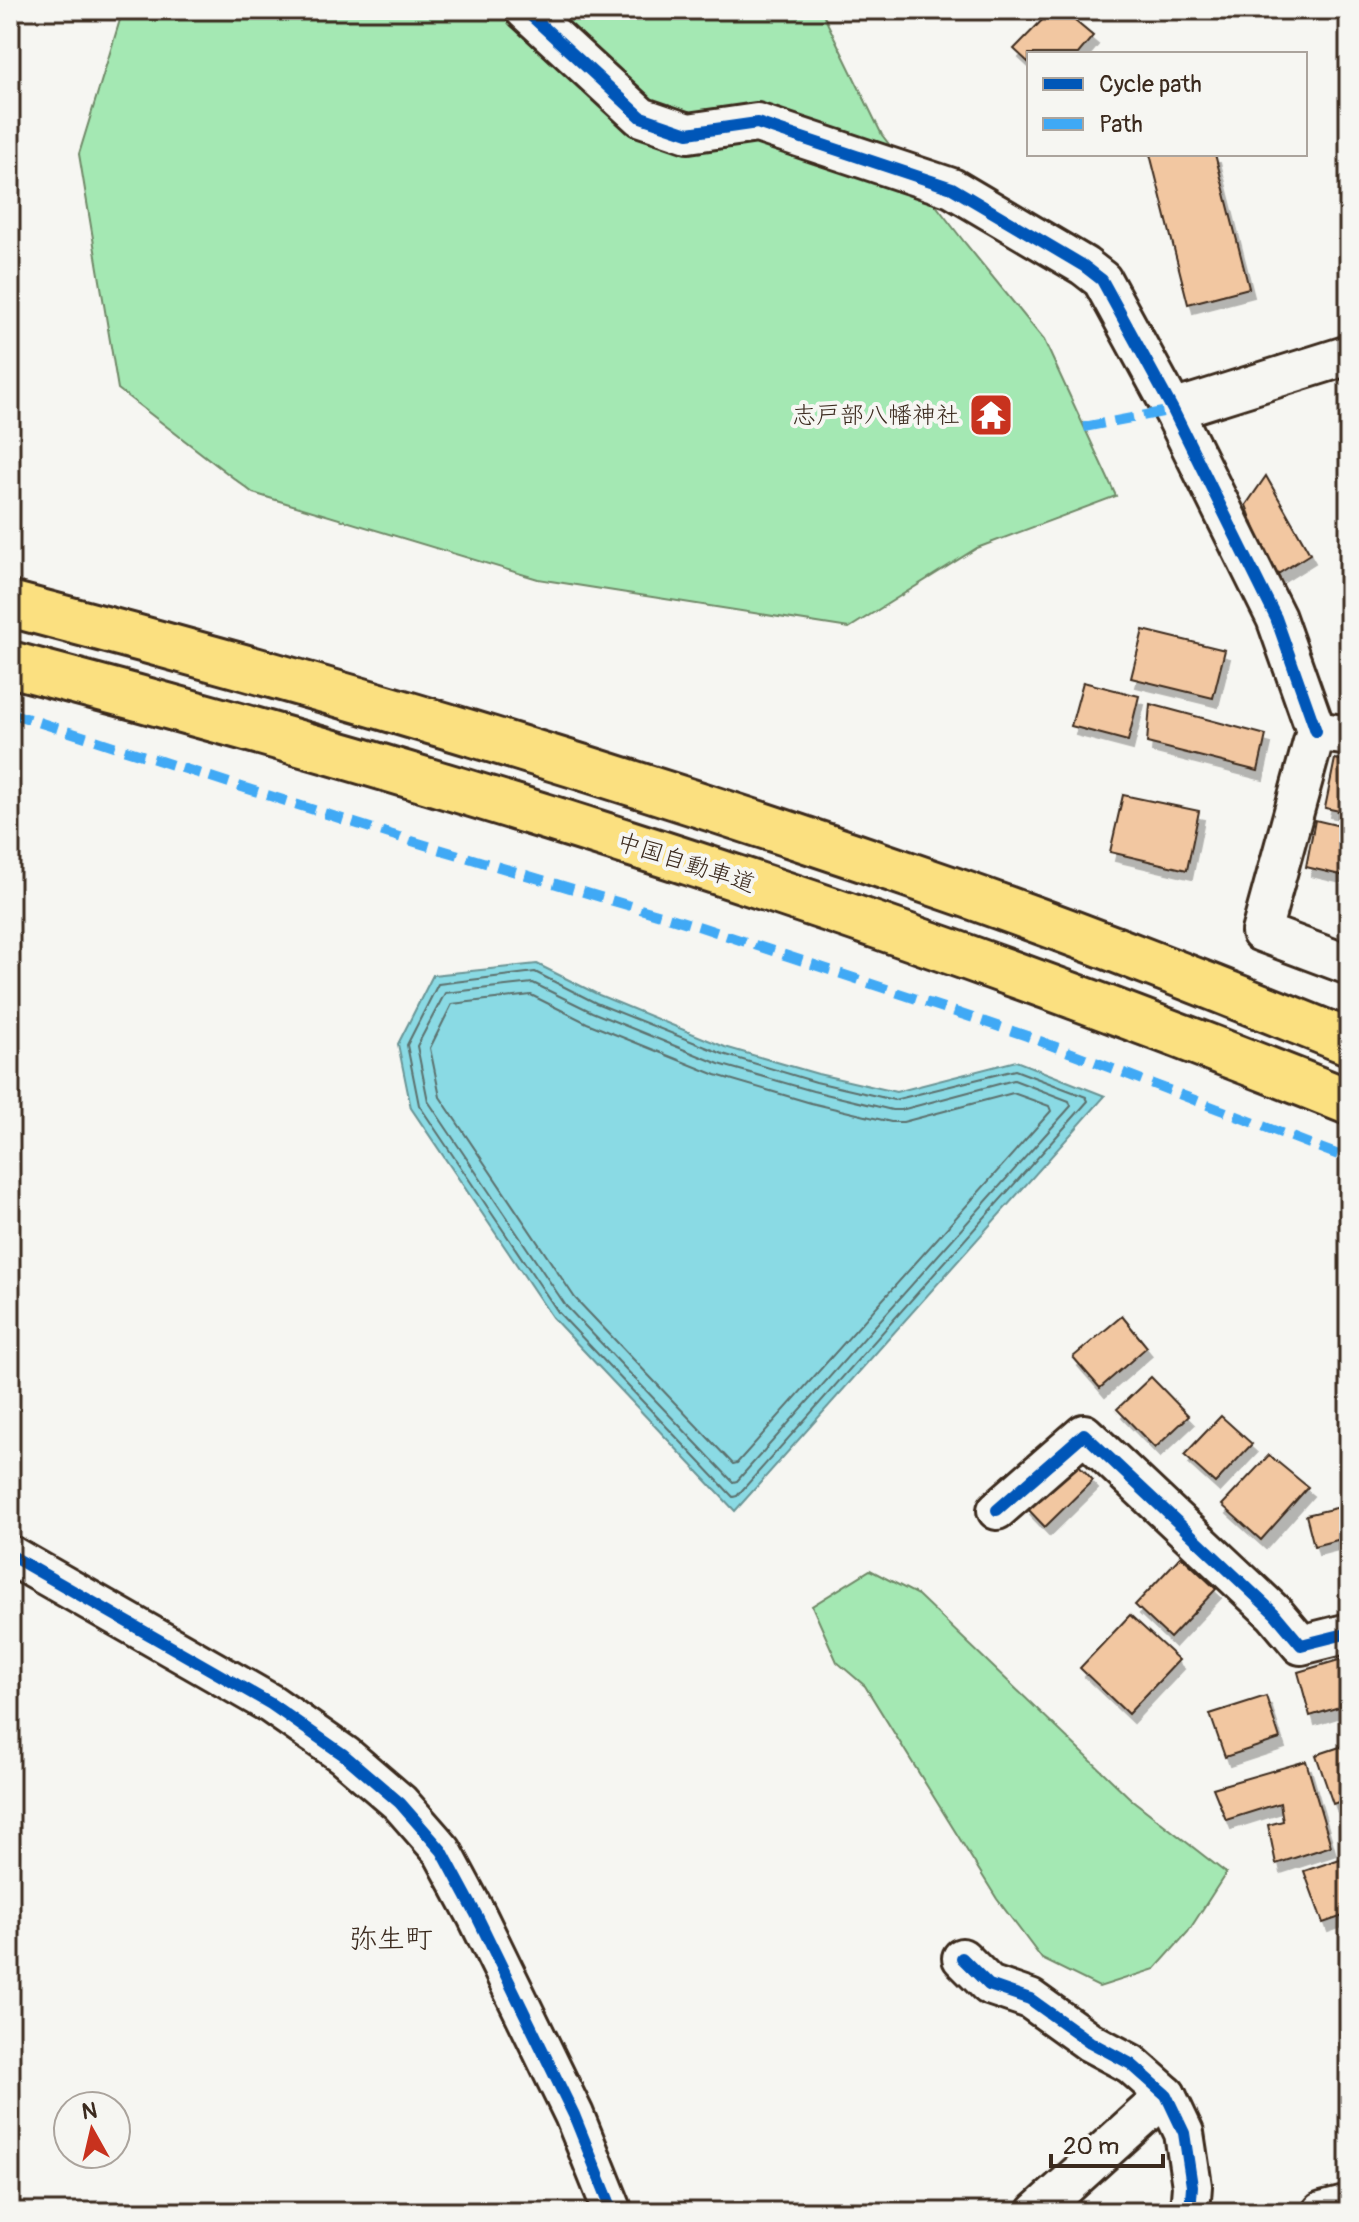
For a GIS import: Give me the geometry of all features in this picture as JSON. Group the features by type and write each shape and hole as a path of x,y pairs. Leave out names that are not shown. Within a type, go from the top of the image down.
{"highway":[{"path":"10,604 197,653 699,805 960,893 1349,1042"},
{"name":"中国自動車道","path":"10,664 160,703 397,772 685,861 950,950 1349,1102"}],"street":[{"path":"525,10 641,117 688,133 757,123 952,188 1084,266 1102,280 1173,410 1333,734 1261,932 1349,965"},
{"path":"1173,410 1349,355"},
{"path":"997,1510 1084,1434 1275,1614 1301,1645 1349,1633"},
{"path":"10,1555 271,1704 344,1755 400,1803 442,1851 477,1916 574,2115 613,2212"},
{"path":"962,1958 989,1985 1030,1999 1090,2042 1131,2064 1166,2095 1184,2133 1192,2186 1190,2212"},
{"path":"1037,2212 1166,2095"},
{"path":"1322,2212 1349,2205"}],"green space":[{"path":"123,10 821,10 882,135 1044,340 1116,496 977,548 849,628 538,579 253,493 118,389 79,154"},
{"path":"870,1570 918,1595 1131,1799 1226,1873 1188,1932 1155,1969 1099,1987 1042,1959 997,1899 865,1686 837,1662 812,1606"}],"water":[{"path":"537,964 599,995 725,1047 818,1074 896,1092 1016,1061 1105,1096 735,1511 552,1317 411,1108 398,1044 433,975"}],"building":[{"path":"1052,10 1062,10 1093,36 1080,52 1027,52 1027,61 1014,49"},
{"path":"1151,156 1216,156 1249,288 1188,304"},
{"path":"1266,476 1310,554 1273,577 1246,505"},
{"path":"1143,630 1225,650 1213,698 1131,678"},
{"path":"1083,682 1139,696 1128,741 1071,726"},
{"path":"1150,704 1266,735 1258,771 1147,743"},
{"path":"1335,759 1349,762 1349,813 1325,808"},
{"path":"1123,795 1199,811 1187,870 1110,852"},
{"path":"1315,820 1349,828 1349,877 1306,867"},
{"path":"1122,1316 1147,1347 1100,1388 1073,1357"},
{"path":"1151,1377 1189,1416 1155,1448 1117,1409"},
{"path":"1221,1416 1252,1444 1215,1483 1184,1455"},
{"path":"1269,1455 1308,1487 1261,1540 1222,1505"},
{"path":"1073,1459 1093,1480 1045,1527 1025,1506"},
{"path":"1349,1505 1349,1537 1314,1546 1306,1515"},
{"path":"1349,1552 1349,1605 1341,1554"},
{"path":"1181,1556 1216,1589 1170,1638 1135,1605"},
{"path":"1130,1615 1179,1660 1128,1714 1080,1668"},
{"path":"1349,1657 1349,1704 1310,1716 1298,1672"},
{"path":"1266,1696 1280,1739 1225,1757 1210,1714"},
{"path":"1349,1744 1349,1798 1333,1804 1316,1755"},
{"path":"1306,1761 1331,1846 1276,1864 1268,1825 1283,1821 1280,1803 1226,1820 1213,1788"},
{"path":"1349,1856 1349,1914 1323,1923 1304,1871"}],"marked path":[{"path":"1084,427 1173,410"},
{"path":"10,713 405,839 701,927 1027,1036 1349,1159"}],"cycle path":[{"path":"525,10 641,117 688,133 757,123 952,188 1084,266 1102,280 1173,410 1276,618 1316,731"},
{"path":"997,1510 1084,1434 1275,1614 1301,1645 1349,1633"},
{"path":"10,1555 271,1704 344,1755 400,1803 442,1851 477,1916 574,2115 613,2212"},
{"path":"962,1958 989,1985 1030,1999 1090,2042 1131,2064 1166,2095 1184,2133 1192,2186 1190,2212"}],"place":[{"name":"志戸部八幡神社","path":"991,415"}],"district":[{"name":"弥生町","path":"391,1939"}]}
